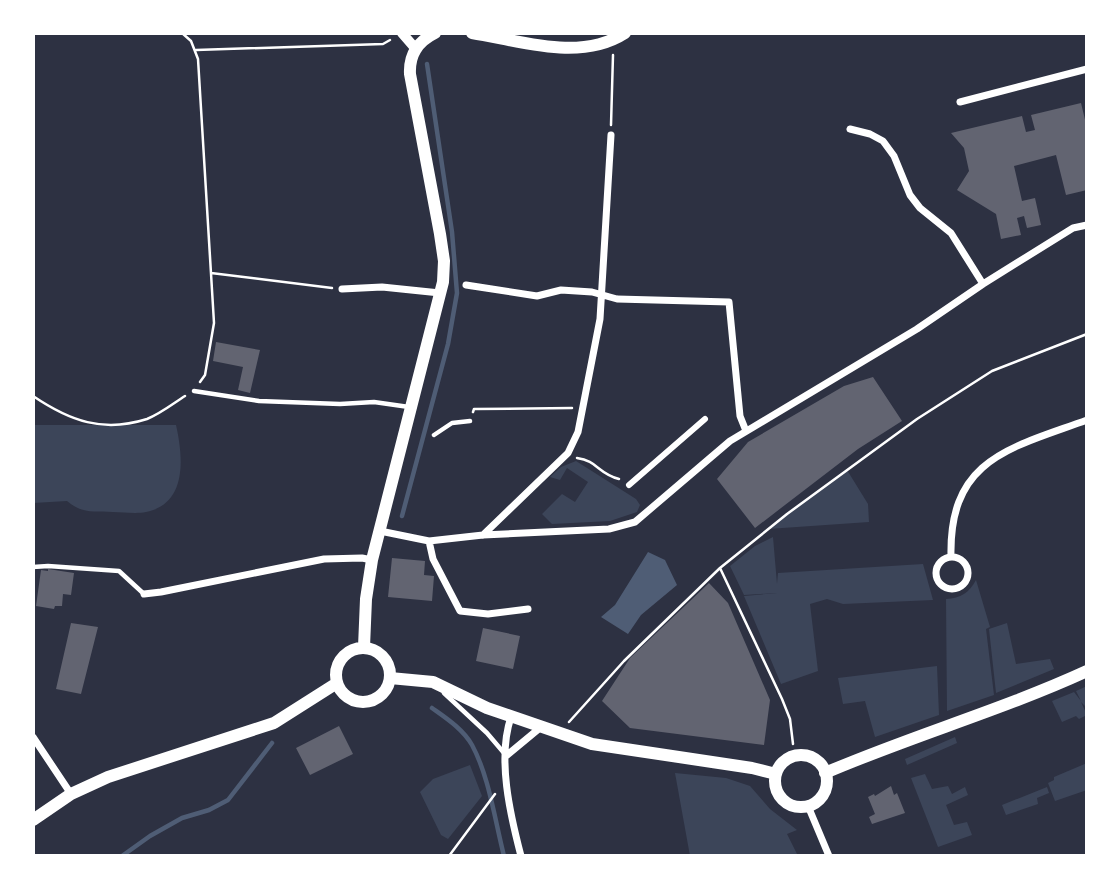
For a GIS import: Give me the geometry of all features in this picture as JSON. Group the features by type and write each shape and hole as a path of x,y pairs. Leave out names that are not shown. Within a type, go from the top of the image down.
{"main road":[{"path":"363,647 372,560 440,293 444,261 409,63 415,48 435,33"},
{"path":"472,33 569,50 612,42 625,33"},
{"path":"363,647 380,653 386,659 390,678 384,692 369,702 353,700 340,690 336,674 341,658 363,647"},
{"path":"825,773 913,738 1004,707 1087,671"},
{"path":"390,678 433,682 511,716 592,744 776,774"},
{"path":"33,820 71,794 108,777 274,723 337,682"},
{"path":"800,755 815,760 825,773 827,779 824,793 808,806 786,803 776,790 776,774 785,761 800,755"}],"street":[{"path":"402,33 415,48"},
{"path":"960,102 1087,69"},
{"path":"850,129 870,134 883,141 894,156 910,195 920,208 951,233 983,284"},
{"path":"483,535 568,453 578,432 600,319 611,135"},
{"path":"380,531 429,541 483,535 608,529 635,522 730,441 917,329 1073,228 1087,225"},
{"path":"466,285 537,296 561,290 617,299 729,302 740,416 746,431"},
{"path":"342,289 382,287 440,293"},
{"path":"629,485 705,419"},
{"path":"951,556 954,516 964,490 983,465 1006,450 1087,420"},
{"path":"429,541 433,559 460,611 488,614 528,609"},
{"path":"951,556 965,564 968,574 964,584 955,589 940,584 936,575 939,565 951,556"},
{"path":"144,594 324,559 372,560"},
{"path":"511,716 506,731 509,809 521,856"},
{"path":"506,756 541,727"},
{"path":"33,737 71,794"},
{"path":"808,806 829,856"}],"lane":[{"path":"194,391 259,401 340,404 374,402 412,408"},
{"path":"434,435 452,423 470,421"},
{"path":"33,567 60,566 119,571 144,594"},
{"path":"433,682 487,733 506,756"}],"path":[{"path":"33,396 64,416 104,425 149,418 194,391 205,375 214,323 198,60 195,50 182,33"},
{"path":"195,50 383,44 391,39"},
{"path":"611,135 613,58"},
{"path":"211,273 342,289"},
{"path":"569,722 624,661 720,568 787,514 917,419 992,371 1087,334"},
{"path":"470,421 474,409 582,408"},
{"path":"568,453 576,458 590,460 604,475 625,481 629,485"},
{"path":"720,568 782,699 790,719 793,744"},
{"path":"449,856 497,792"}],"shaded area":[{"path":"33,425 176,425 181,464 176,489 160,507 142,513 88,511 67,501 33,503"},
{"path":"576,461 636,499 640,505 637,512 610,521 552,524 542,514 562,494 575,502 588,482 567,468 560,480 550,477 561,467"},
{"path":"847,470 868,504 869,522 768,529"},
{"path":"773,537 777,584 778,573 923,564 933,600 843,604 827,599 810,604 818,671 781,684 744,596 777,593 744,595 730,566 755,546"},
{"path":"648,552 665,560 677,585 641,615 628,634 601,617 615,605"},
{"path":"976,580 990,627 986,629 994,695 947,711 946,599 964,594"},
{"path":"1007,623 1016,664 1050,659 1054,669 996,693 989,629"},
{"path":"937,666 939,715 875,737 865,701 843,704 838,678"},
{"path":"1087,686 1087,708 1081,702 1087,715 1062,722 1052,701 1074,692 1081,701 1076,691"},
{"path":"955,737 957,743 907,765 905,759"},
{"path":"1087,763 1087,790 1055,801 1048,783 1054,780 1054,777"},
{"path":"470,765 482,796 448,839 441,835 420,792 433,779"},
{"path":"675,773 726,778 750,786 770,809 797,830 787,834 798,856 690,856"},
{"path":"925,774 932,789 948,786 952,794 965,787 968,795 946,805 954,825 967,822 972,835 938,847 911,778"},
{"path":"1047,787 1049,793 1037,798 1038,804 1006,815 1002,805"}],"building":[{"path":"1081,103 1087,128 1087,190 1066,195 1056,155 1014,166 1022,201 1035,198 1041,225 1027,228 1024,216 1017,218 1021,235 1001,239 996,214 957,190 969,171 964,148 951,133 1022,116 1026,132 1035,130 1031,115"},
{"path":"216,342 260,350 250,393 238,390 243,367 213,361"},
{"path":"873,377 902,421 858,449 755,528 717,479 748,442 844,386"},
{"path":"392,558 425,561 424,575 434,576 432,601 388,597"},
{"path":"41,570 74,573 71,595 63,594 62,606 55,606 54,609 36,606"},
{"path":"709,583 728,603 770,700 764,745 630,728 602,701 630,658"},
{"path":"71,623 98,627 81,694 56,689"},
{"path":"483,628 520,636 513,669 476,661"},
{"path":"339,726 353,754 310,775 296,748"},
{"path":"891,786 894,795 897,793 905,813 872,824 869,817 875,814 868,797 874,794 875,796"}],"waterway":[{"path":"402,516 448,344 457,293 452,232 427,64"},
{"path":"432,708 459,729 478,757 504,856"},
{"path":"122,856 182,818 209,810 228,800 272,743"}]}
